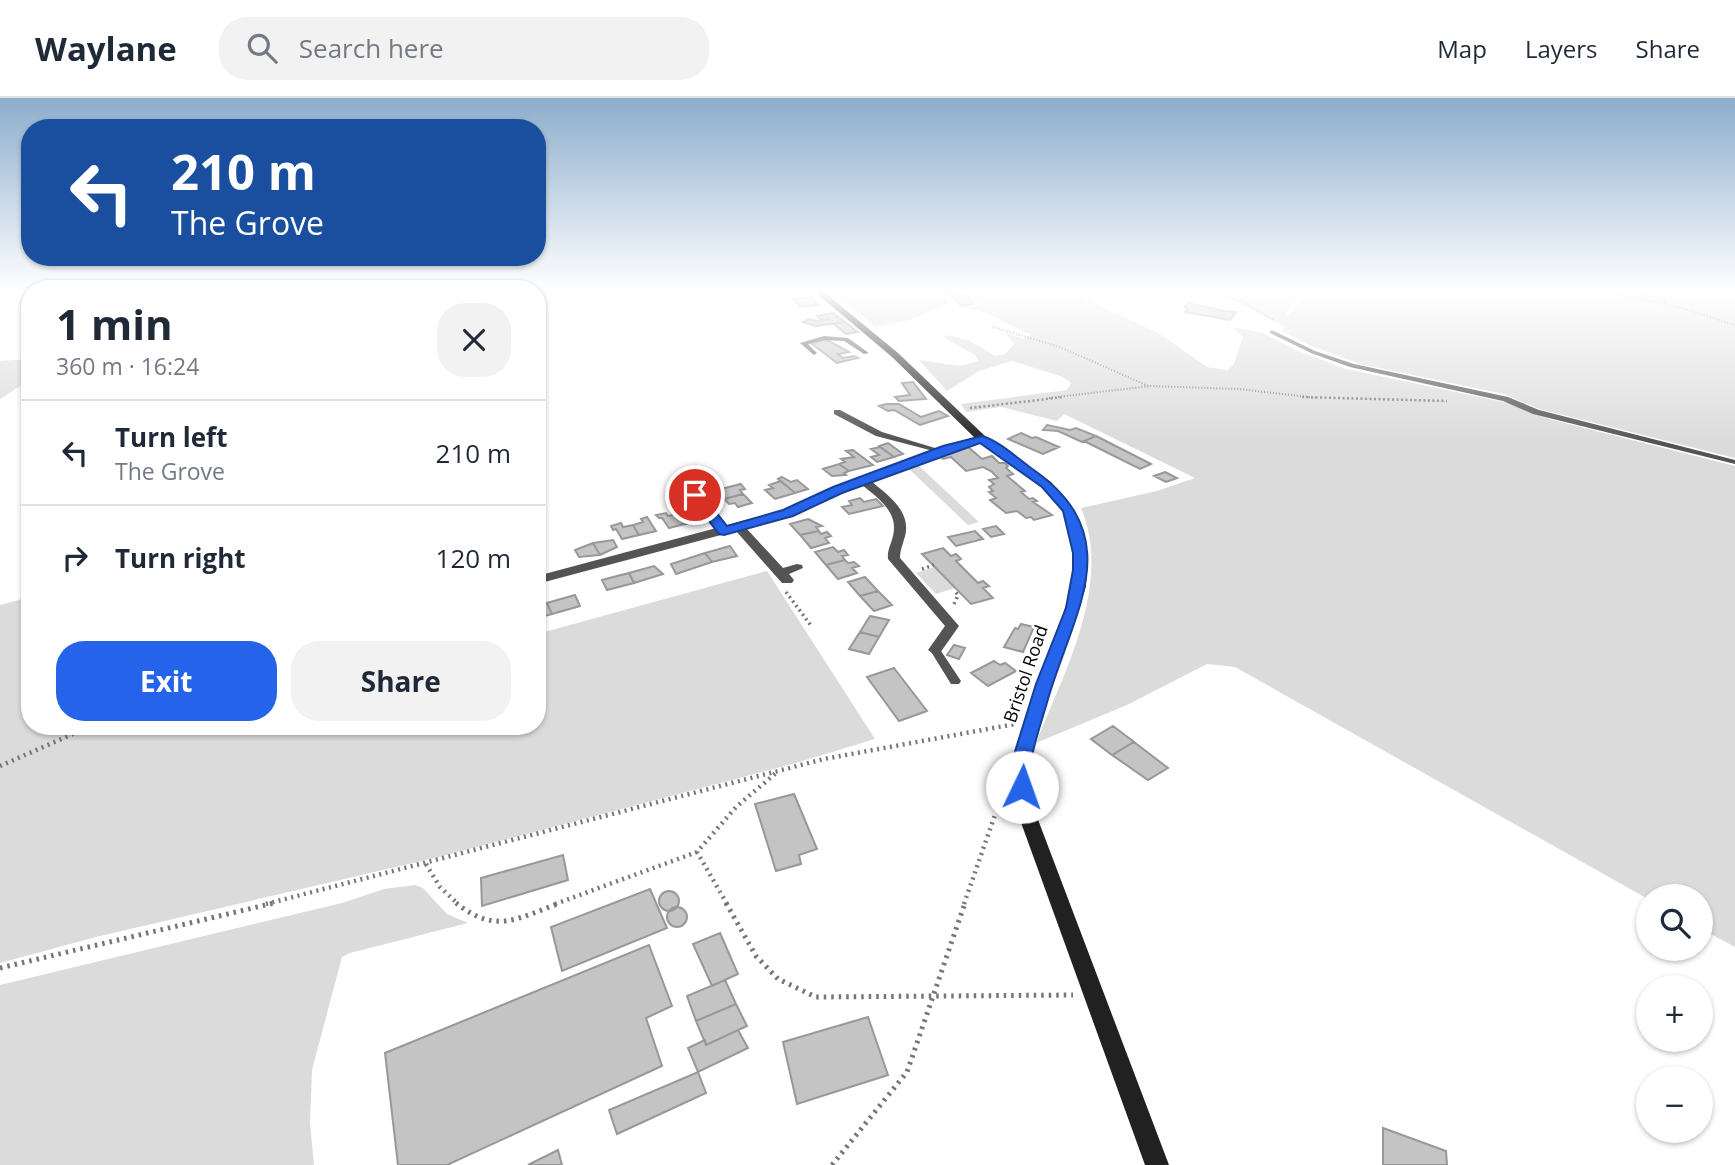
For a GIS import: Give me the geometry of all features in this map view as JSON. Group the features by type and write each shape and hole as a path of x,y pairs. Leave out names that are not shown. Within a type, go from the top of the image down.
{"main road":[{"name":"Bristol Road","path":"881,342 951,412 982,439 1030,471 1060,497 1069,511 1081,553 1079,586 1022,758 1022,787 1028,817 1157,1165"}],"street":[{"path":"546,578 788,513 828,494 941,451 982,439"},
{"path":"864,481 897,514 900,533 894,547 894,559 952,628 935,650"},
{"path":"739,527 784,576 797,568"},
{"path":"919,610 934,605"}],"lane":[{"path":"808,342 805,342 805,346 814,353"},
{"path":"850,342 866,353"},
{"path":"856,346 881,342"},
{"path":"1292,342 1352,366 1505,399 1536,412 1735,462"},
{"path":"837,412 879,434 941,451"},
{"path":"695,495 724,531"},
{"path":"935,650 955,681"}],"path":[{"path":"1039,342 1096,363 1119,376 1150,386"},
{"path":"951,412 1150,386 1239,389 1324,399 1449,401"},
{"path":"784,576 779,582 813,627"},
{"path":"0,968 426,864 824,760 1033,720"},
{"path":"0,766 71,735"},
{"path":"426,864 441,891 464,909 488,921 505,923 697,852 736,807 778,772"},
{"path":"832,1165 907,1072 996,811 1022,787"},
{"path":"697,852 756,957 778,979 816,998 1095,994"}],"shaded area":[{"path":"952,342 971,342 995,356 1005,354 1014,344 1012,342 1171,342 1207,367 1227,370 1234,364 1241,342 1280,342 1346,369 1508,403 1549,419 1735,466 1735,947 1713,935 1713,884 1636,884 1636,892 1235,667 1207,664 1127,705 1036,743 1071,657 1088,597 1091,567 1089,537 1081,508 1157,491 1195,478 1064,414 1057,421 1001,407 966,412 961,404 1067,390 1071,383 1063,377 1012,361 979,371 947,391 919,360 960,366 978,361 975,355"},
{"path":"1303,342 1735,342 1735,458 1539,409 1504,394 1360,364"},
{"path":"21,360 21,386 0,399 0,361"},
{"path":"918,465 979,522 968,525 909,469"},
{"path":"935,567 955,588 936,594 916,573"},
{"path":"767,571 875,739 796,763 443,856 96,937 0,963 0,605 21,599 21,735 546,735 546,632"},
{"path":"415,885 423,888 447,914 468,923 342,957 312,1070 310,1123 314,1165 0,1165 0,985 342,903 384,889"}],"building":[{"path":"830,342 849,352 838,354 843,358 858,358 837,363 811,343"},
{"path":"913,382 926,399 899,401 895,397 910,395 902,383"},
{"path":"899,404 921,417 939,411 948,416 920,425 894,410 888,411 879,406"},
{"path":"1047,425 1070,430 1076,428 1096,436 1082,442 1058,431 1043,430"},
{"path":"1021,433 1059,447 1043,454 1008,439"},
{"path":"1096,436 1151,464 1140,469 1084,441"},
{"path":"888,443 903,454 894,457 879,446"},
{"path":"967,446 982,459 992,456 999,463 1005,463 1008,466 1006,468 1013,474 1007,476 1025,491 1021,492 1029,499 1033,498 1037,501 1033,502 1052,515 1034,520 1017,511 1006,513 990,500 996,498 989,492 993,491 989,487 994,484 989,480 998,478 991,471 983,467 966,471 951,457 943,459 939,455"},
{"path":"880,447 894,457 877,462 871,457 879,455 871,449"},
{"path":"853,450 873,465 849,471 839,464 845,462 841,459 854,457 846,451"},
{"path":"839,464 849,471 844,473 846,475 832,476 823,469"},
{"path":"1165,472 1177,478 1166,482 1154,476"},
{"path":"782,477 791,482 797,480 808,489 795,493 778,479"},
{"path":"781,481 795,493 775,499 765,490 773,488 769,485"},
{"path":"741,484 745,489 740,490 743,494 724,499 717,490"},
{"path":"743,494 752,503 738,507 724,499"},
{"path":"860,498 864,502 876,499 883,506 849,514 842,507 852,505 849,501"},
{"path":"695,506 697,509 694,510 701,520 685,524 678,514"},
{"path":"666,513 668,516 678,514 685,524 669,528 662,518 656,515"},
{"path":"647,517 656,531 639,535 633,525 643,522 641,519"},
{"path":"808,519 822,526 816,527 819,531 800,535 790,524"},
{"path":"621,523 623,527 633,525 639,535 622,539 611,526"},
{"path":"996,526 1004,534 991,537 983,529"},
{"path":"819,531 821,534 827,532 831,536 825,538 829,543 811,548 800,535"},
{"path":"975,531 983,539 956,546 948,537"},
{"path":"613,540 617,547 600,555 593,543"},
{"path":"593,543 600,555 579,557 575,550"},
{"path":"730,546 737,556 712,562 705,553"},
{"path":"833,547 838,552 844,550 848,555 842,556 845,560 826,565 815,552"},
{"path":"943,548 951,556 956,554 961,559 956,561 978,583 983,581 989,586 983,588 993,598 971,604 922,554"},
{"path":"705,553 712,562 676,574 671,564"},
{"path":"845,560 859,566 852,568 857,573 838,579 826,565"},
{"path":"654,566 663,574 634,583 629,573"},
{"path":"629,573 634,583 607,590 602,580"},
{"path":"865,577 878,591 860,596 848,582"},
{"path":"878,591 892,605 874,611 860,596"},
{"path":"575,595 580,606 552,614 547,603"},
{"path":"546,603 552,614 546,616"},
{"path":"870,616 889,620 879,637 860,632"},
{"path":"1021,624 1034,627 1023,652 1004,647 1015,628 1018,629"},
{"path":"860,632 879,637 869,654 849,649"},
{"path":"954,645 965,648 959,659 947,655"},
{"path":"994,661 1000,665 1005,663 1016,671 988,686 971,673"},
{"path":"894,668 927,711 899,721 867,677"},
{"path":"1113,726 1134,742 1112,755 1091,739"},
{"path":"1134,742 1168,768 1148,780 1112,755"},
{"path":"794,794 817,849 799,855 801,864 776,871 755,804"},
{"path":"563,855 568,880 482,906 481,878"},
{"path":"650,889 667,928 562,971 551,927"},
{"path":"669,891 676,894 679,901 676,908 669,911 662,908 659,901 662,894"},
{"path":"677,907 684,910 687,917 684,924 677,927 670,924 667,917 670,910"},
{"path":"720,933 738,974 712,986 693,944"},
{"path":"649,945 672,1006 646,1018 662,1066 447,1165 398,1165 385,1053"},
{"path":"725,980 736,1004 696,1021 687,996"},
{"path":"736,1004 747,1026 706,1045 696,1021"},
{"path":"868,1017 888,1075 797,1104 783,1042"},
{"path":"738,1030 748,1048 698,1072 688,1048 705,1040 706,1045"},
{"path":"698,1072 706,1093 617,1134 609,1110"},
{"path":"1383,1128 1446,1151 1447,1165 1383,1165"},
{"path":"558,1150 562,1165 528,1165"}],"route":[{"path":"695,495 724,531 788,513 837,490 982,439 1046,484 1060,497 1069,511 1081,553 1081,570 1073,608 1044,684 1022,758 1022,787"}]}
